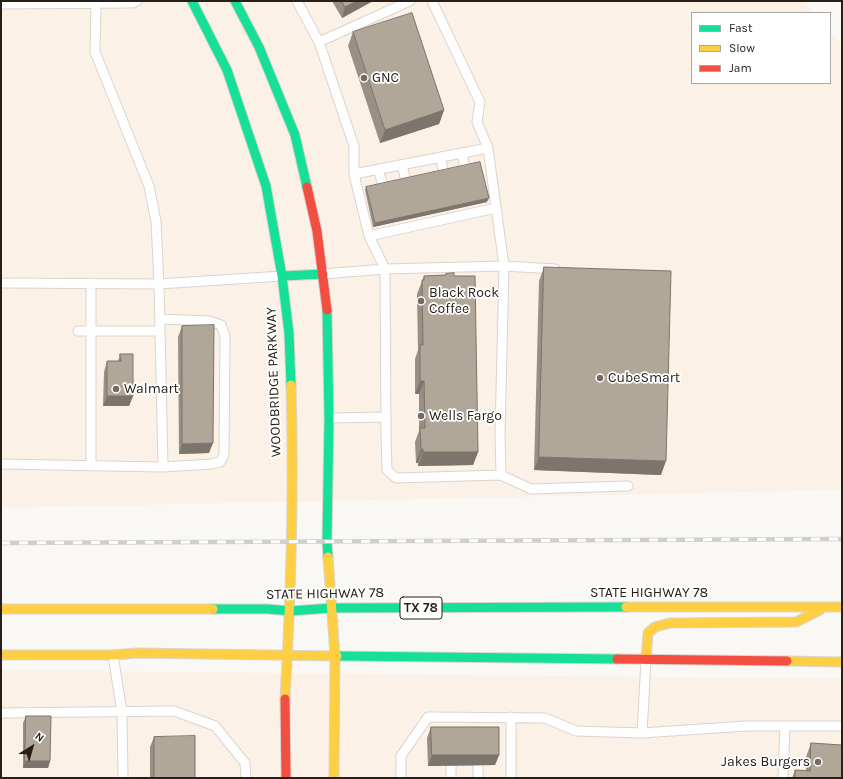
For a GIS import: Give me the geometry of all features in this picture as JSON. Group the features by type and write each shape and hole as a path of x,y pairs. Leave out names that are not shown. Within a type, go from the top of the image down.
{"main road":[{"name":"WOODBRIDGE PARKWAY","path":"192,1 227,70 266,186 282,276 290,333 292,426 290,611 285,709 286,778"},
{"path":"235,1 259,47 295,135 317,231 323,274 328,317 329,418 327,541 335,656 334,778"},
{"path":"282,276 323,274"},
{"path":"646,660 648,633 655,627 670,623 796,622 827,606"},
{"name":"STATE HIGHWAY 78","path":"1,609 268,609 290,611 332,608 842,607"},
{"path":"1,655 137,653 842,662"}],"lane":[{"path":"1,4 96,4 133,3 137,1"},
{"path":"297,1 319,42 354,146 354,174 369,236 385,269 387,470 396,478 501,475 531,489 628,486"},
{"path":"319,42 410,1"},
{"path":"432,1 480,102 477,122 488,148 504,266 500,434 501,475"},
{"path":"96,4 95,52 149,186 156,222 159,284 163,467"},
{"path":"354,174 488,148"},
{"path":"462,153 465,168"},
{"path":"440,157 444,173"},
{"path":"402,165 406,181"},
{"path":"378,169 383,186"},
{"path":"369,236 393,227 414,222 471,210 496,208"},
{"path":"323,274 385,269 504,266 566,270"},
{"path":"1,283 159,284 282,276"},
{"path":"91,283 91,466"},
{"path":"1,464 163,467 211,464 220,462 224,454 225,336 221,326 210,321 160,319"},
{"path":"78,331 160,331"},
{"path":"329,418 386,418"},
{"path":"113,654 122,712 123,778"},
{"path":"642,733 646,660"},
{"path":"1,713 174,711 215,726 245,763 246,778"},
{"path":"401,778 402,756 428,717 451,720 478,720 511,717 545,718 576,731 642,733 746,726 842,726"},
{"path":"511,717 511,778"},
{"path":"783,778 784,726"},
{"path":"451,761 451,778"},
{"path":"478,761 478,778"}],"shaded area":[{"path":"1,1 804,1 813,12 691,12 691,84 831,84 831,32 842,45 842,490 1,508"},
{"path":"1,670 842,679 842,778 1,778"}],"building":[{"path":"342,1 357,1 345,7"},
{"path":"412,13 444,110 385,130 353,32"},
{"path":"480,162 489,198 375,223 366,187"},
{"name":"CubeSmart","path":"544,267 671,271 666,461 539,457"},
{"path":"454,273 454,276 475,276 478,452 423,452 423,449 421,449 420,428 425,428 424,381 420,381 420,345 423,345 422,280 424,280 424,276"},
{"name":"Walmart","path":"214,325 213,443 182,444 182,326"},
{"name":"Walmart","path":"120,354 133,354 133,396 107,396 107,361 121,361"},
{"path":"26,716 51,716 50,761 25,761"},
{"path":"431,727 499,727 499,755 432,755"},
{"path":"195,736 195,778 154,778 154,737"},
{"path":"811,743 842,745 842,778 795,778 795,770 810,771"}],"railway":[{"path":"1,543 842,539"}],"traffic: fast":[{"path":"192,1 227,70 266,186 282,276 289,333 291,385"},
{"path":"235,1 259,47 295,135 307,187"},
{"path":"282,276 323,274"},
{"path":"327,310 329,418 328,557"},
{"path":"213,609 268,609 290,611 332,608 626,607"},
{"path":"337,656 617,659"}],"traffic: slow":[{"path":"285,699 291,542 291,385"},
{"path":"328,557 335,656 334,778"},
{"path":"626,607 842,607"},
{"path":"1,609 213,609"},
{"path":"646,660 648,633 655,627 670,623 796,622 820,610"},
{"path":"1,655 113,655 137,653 337,656"},
{"path":"787,661 842,662"}],"traffic: jam":[{"path":"307,187 317,231 327,310"},
{"path":"617,659 787,661"},
{"path":"285,699 286,778"}],"place":[{"name":"GNC","path":"364,78"},
{"name":"Black Rock Coffee","path":"421,301"},
{"name":"CubeSmart","path":"600,378"},
{"name":"Walmart","path":"116,389"},
{"name":"Wells Fargo","path":"421,416"},
{"name":"Jakes Burgers","path":"818,762"}]}
